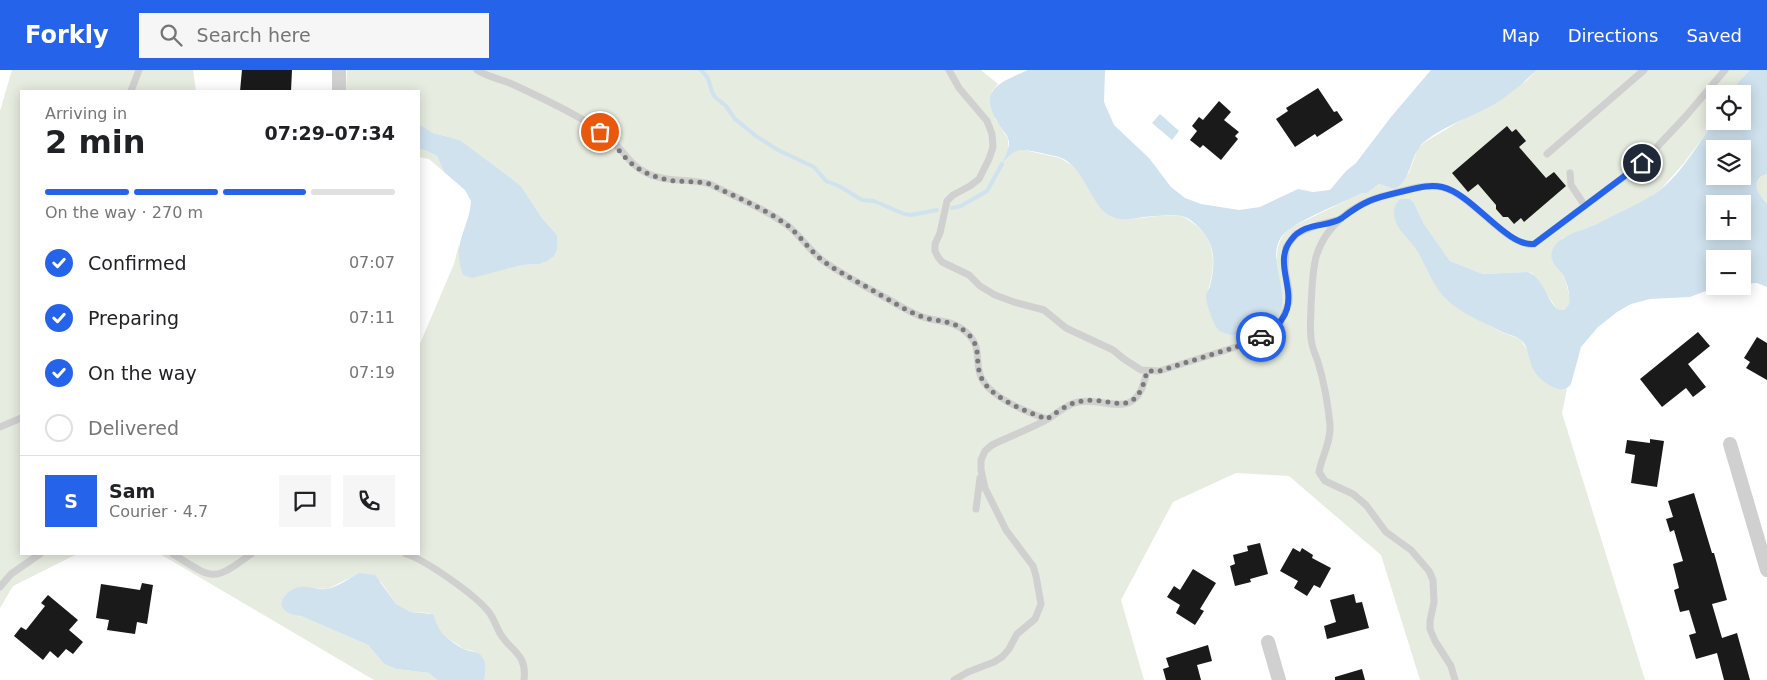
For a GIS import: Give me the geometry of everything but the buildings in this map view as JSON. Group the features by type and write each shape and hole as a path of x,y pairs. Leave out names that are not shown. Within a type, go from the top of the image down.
{"street":[{"path":"338,90 339,70"},
{"path":"1730,444 1767,570"},
{"path":"1268,642 1280,680"}],"lane":[{"path":"131,90 139,70"},
{"path":"477,70 487,76 523,90 589,124 612,140 630,162 640,169 666,180 700,181 710,184 783,222 814,253 837,270 922,317 944,320 953,324 966,332 978,348 979,370 986,385 1015,406 1047,419"},
{"path":"949,70 959,88 987,121 992,134 993,147 989,159 978,178 970,186 953,195 947,201 940,233 935,244 935,252 938,257 942,262 968,275 995,295 1044,310 1066,328 1106,347 1134,366 1147,371 1159,371 1255,341 1274,329 1282,321 1289,302 1285,268 1286,247 1296,234 1318,224 1338,220"},
{"path":"1547,154 1644,70"},
{"path":"1455,680 1451,666 1435,641 1430,629 1434,602 1432,580 1429,571 1411,550 1386,532 1366,505 1353,494 1325,481 1319,472 1320,464 1330,440 1330,427 1322,376 1312,346 1310,332 1312,284 1316,257 1324,239 1338,220 1368,200 1423,187 1443,188 1460,195 1483,212 1502,231 1528,244 1534,244 1642,163 1726,70"},
{"path":"1570,173 1571,185 1585,206"},
{"path":"976,509 981,460 992,445 1078,402 1089,400 1117,404 1128,403 1138,396 1144,384 1147,371"},
{"path":"0,427 20,418"},
{"path":"954,680 1002,657 1017,634 1035,619 1041,604 1033,566 1006,530 985,488 980,470"},
{"path":"0,588 11,574 39,555"},
{"path":"175,555 201,571 214,575 225,571 250,555"},
{"path":"408,555 429,565 483,604 492,616 501,635 522,658 524,680"}],"shaded area":[{"path":"12,70 193,70 196,90 20,90 20,555 75,555 13,586 0,608 0,111"},
{"path":"347,70 981,70 998,84 992,91 995,119 1008,139 1008,150 1003,163 1012,153 1020,149 1060,158 1073,166 1119,219 1182,216 1193,223 1207,238 1213,257 1213,267 1206,296 1277,258 1280,240 1292,227 1362,193 1367,193 1379,184 1394,189 1409,173 1418,148 1425,142 1526,81 1537,70 1750,70 1737,85 1706,85 1706,130 1708,130 1684,163 1661,189 1647,199 1598,224 1562,238 1552,261 1562,273 1566,282 1570,299 1569,304 1564,310 1557,309 1532,273 1483,274 1450,261 1424,224 1414,203 1409,199 1400,199 1397,202 1395,220 1399,228 1414,245 1446,299 1501,332 1520,339 1528,351 1530,362 1562,390 1567,389 1562,413 1645,680 1420,680 1381,555 1289,476 1236,473 1173,502 1121,600 1144,680 484,680 485,663 477,652 464,649 445,636 430,613 410,612 402,609 396,604 381,582 359,573 328,589 301,587 289,613 301,616 368,645 384,664 396,669 429,673 437,680 374,680 162,555 420,555 420,344 454,264 459,244 460,265 506,269 522,265 539,264 557,235 542,218 521,186 460,140 433,133 420,125 420,90 346,90"},
{"path":"420,149 437,156 444,172 429,159 420,157"},
{"path":"1767,174 1767,204 1758,192 1757,184 1761,177"}],"water":[{"path":"1028,70 1105,70 1104,102 1114,125 1149,158 1171,187 1185,198 1201,204 1239,210 1260,207 1298,189 1313,192 1330,190 1346,171 1356,163 1391,117 1431,70 1537,70 1498,102 1451,125 1424,142 1419,147 1405,180 1394,189 1379,184 1367,193 1362,193 1319,213 1288,230 1282,236 1277,248 1276,261 1282,302 1279,314 1270,325 1253,334 1241,336 1220,331 1213,320 1206,296 1212,274 1212,249 1205,235 1193,222 1178,215 1125,219 1112,217 1099,206 1075,169 1059,157 1021,150 1010,155 1002,164 1009,142 993,113 990,103 991,95 1000,84"},
{"path":"1750,70 1767,70 1767,174 1758,180 1757,188 1767,204 1767,287 1757,283 1751,283 1751,250 1706,250 1706,291 1690,297 1650,299 1631,304 1617,312 1598,327 1581,347 1571,384 1565,389 1560,390 1553,387 1537,375 1521,340 1472,317 1447,300 1441,294 1418,252 1396,224 1394,214 1396,203 1400,199 1410,199 1414,203 1424,224 1450,261 1483,274 1528,272 1541,283 1557,309 1564,310 1569,304 1569,293 1563,275 1551,256 1555,246 1565,237 1599,223 1660,190 1676,175 1709,130 1751,130 1751,85 1737,85"},
{"path":"1160,114 1179,131 1172,140 1152,123"},
{"path":"420,125 433,133 460,140 521,186 542,218 557,235 557,249 554,256 539,264 522,265 472,278 463,275 459,254 471,201 465,190 444,172 437,156 420,149"},
{"path":"359,573 375,575 396,604 410,612 433,614 444,635 459,646 480,654 486,668 484,680 437,680 429,673 396,669 384,664 368,645 301,616 290,614 282,606 284,598 295,588 327,589"}],"waterway":[{"path":"701,70 708,78 715,97 726,106 735,119 756,136 778,150 814,167 826,181 839,186 862,200 874,201 904,214 911,215 937,210"},
{"path":"952,208 961,206 987,191 1002,164"}],"way so far":[{"path":"600,132 612,140 630,162 640,169 666,180 700,181 710,184 789,226 814,253 837,270 907,310 922,317 944,320 966,332 978,348 979,370 986,385 997,395 1034,415 1047,419 1067,406 1089,400 1117,404 1128,403 1138,396 1144,384 1147,371 1159,371 1255,341 1261,337"}],"route":[{"path":"1261,337 1274,329 1282,321 1286,312 1289,302 1289,291 1284,255 1290,241 1296,234 1318,224 1338,220 1368,200 1423,187 1443,188 1460,195 1483,212 1502,231 1520,242 1534,244 1642,163"}]}
